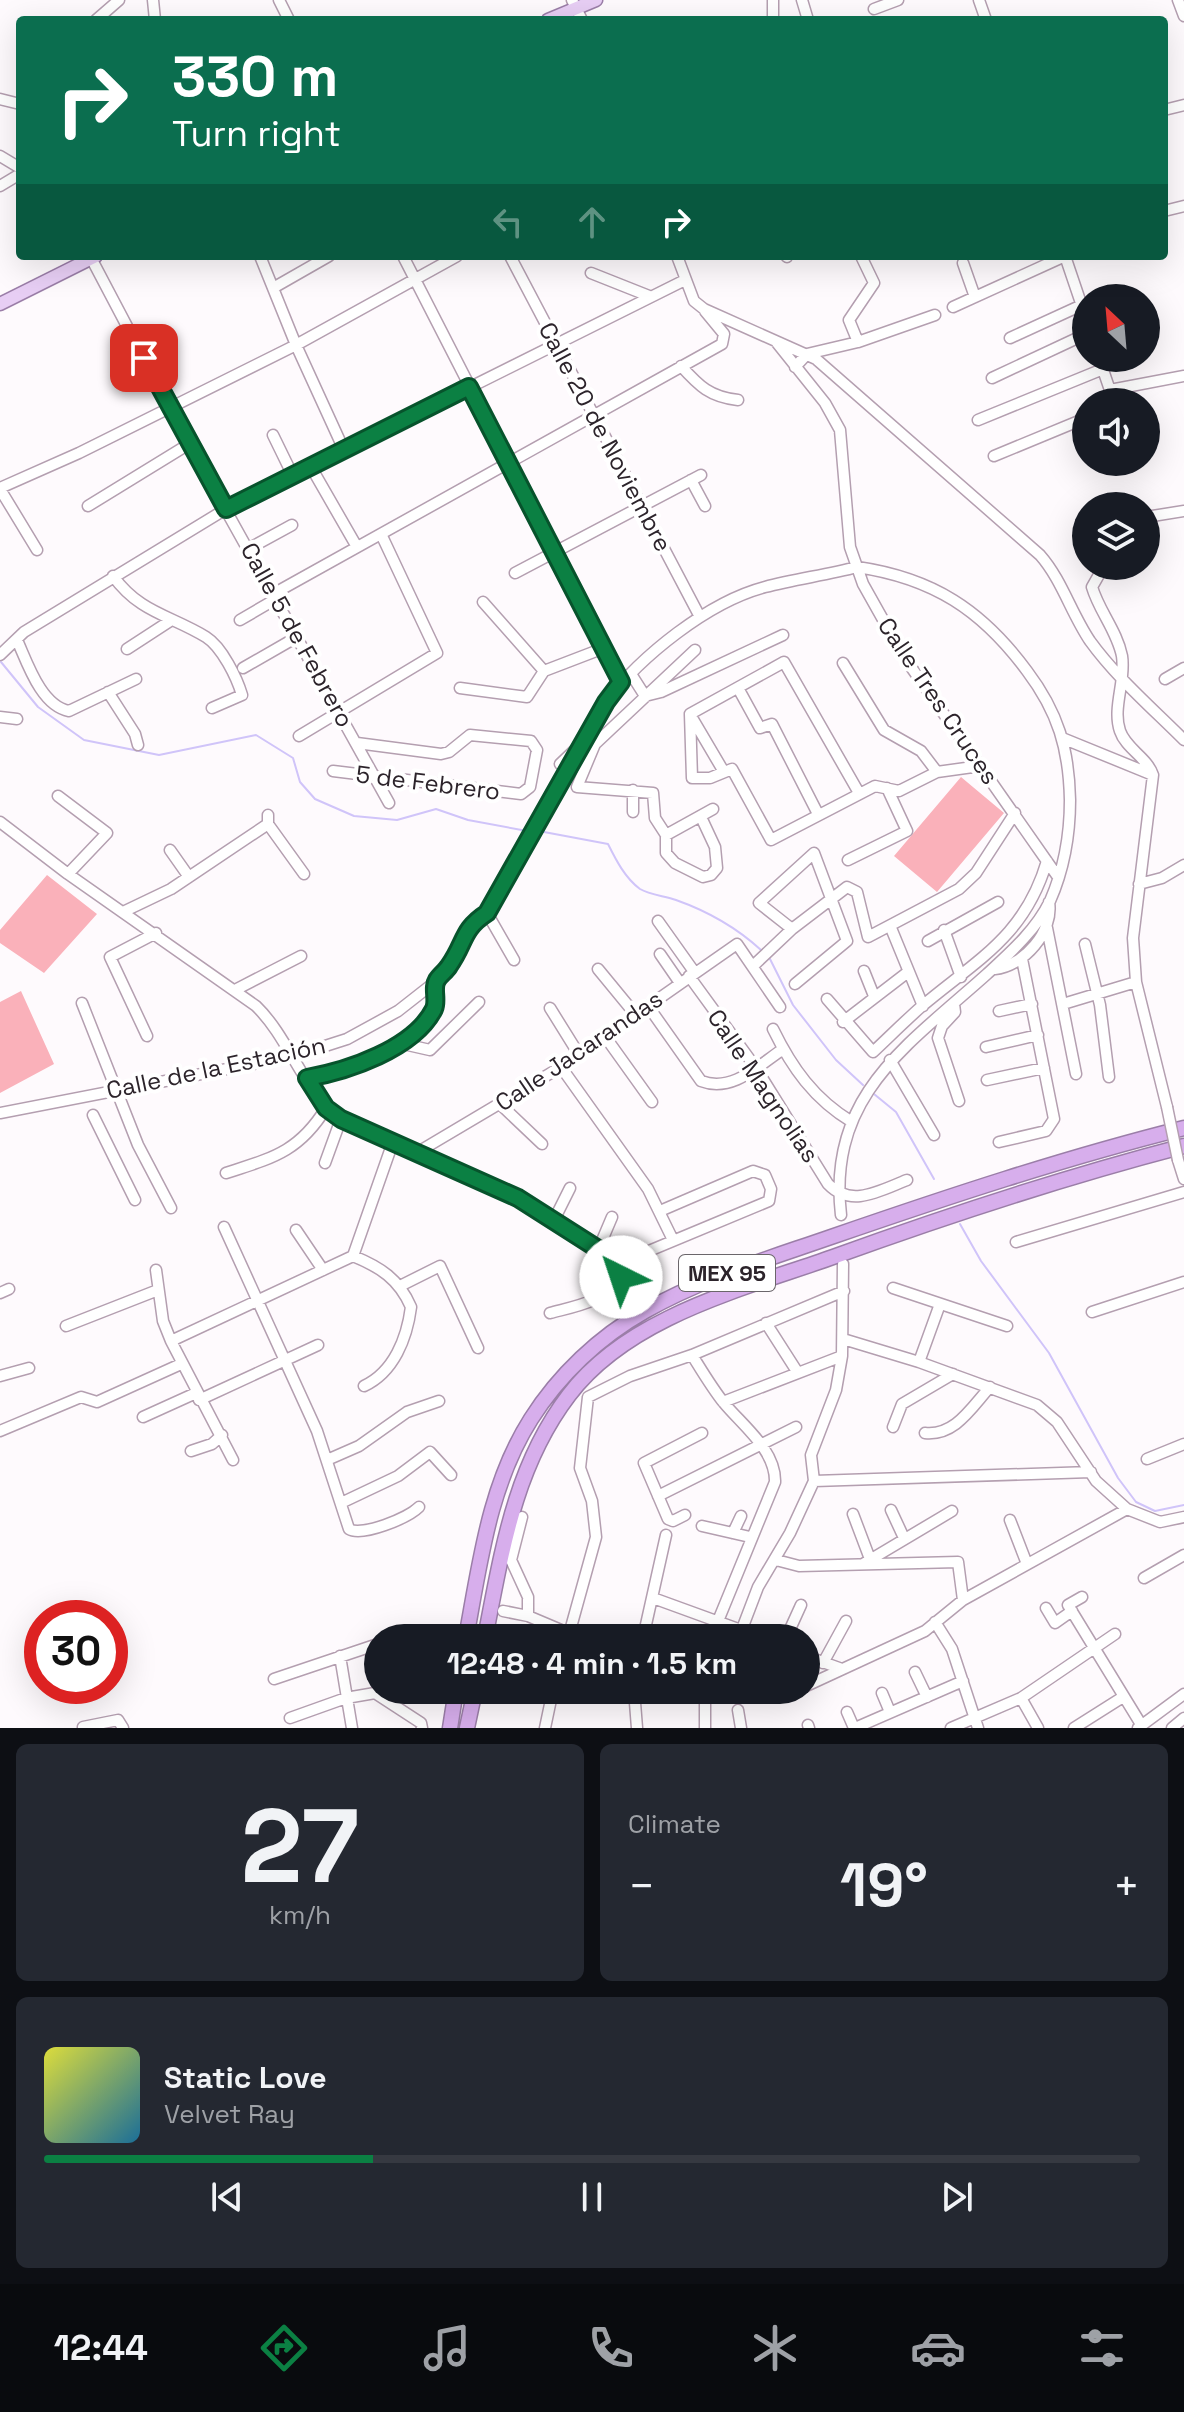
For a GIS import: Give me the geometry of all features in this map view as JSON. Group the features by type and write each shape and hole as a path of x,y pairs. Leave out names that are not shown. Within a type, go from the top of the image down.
{"highway":[{"name":"MEX 95","path":"469,1624 491,1508 514,1451 559,1381 612,1333 643,1312 712,1279 1048,1165 1184,1128"},
{"name":"MEX 95","path":"488,1624 511,1511 529,1459 571,1393 588,1374 623,1346 707,1303 892,1235 1052,1181 1181,1153"},
{"path":"450,1728 454,1704"},
{"path":"467,1728 472,1704"}],"main road":[{"path":"573,7 596,0"},
{"path":"0,304 87,260"}],"street":[{"path":"101,16 119,0"},
{"path":"874,9 898,0"},
{"path":"1178,0 1184,16"},
{"name":"Calle 5 de Febrero","path":"95,260 189,444 340,710 389,803"},
{"path":"262,260 344,450"},
{"path":"273,288 322,260"},
{"path":"405,260 621,682"},
{"path":"37,550 0,488 296,345 449,260"},
{"name":"Calle 20 de Noviembre","path":"512,260 700,617"},
{"path":"240,620 357,547 722,344 722,323 694,301 685,280 681,260"},
{"path":"858,342 849,320 874,283 863,260"},
{"path":"953,307 1056,260"},
{"path":"1066,260 1075,284"},
{"path":"963,263 975,297"},
{"path":"591,273 649,296"},
{"path":"0,655 17,640 113,576 226,509 685,280"},
{"path":"1010,338 1072,310"},
{"path":"795,367 807,354 858,342 935,315"},
{"name":"Calle Tres Cruces","path":"722,323 807,354 1040,555 1053,570 1088,637 1124,680 1184,740"},
{"path":"992,378 1072,340"},
{"name":"Calle Tres Cruces","path":"776,342 830,409 840,430 850,547 857,567 904,657 1058,877"},
{"path":"681,366 702,389 715,397 738,400"},
{"path":"978,420 1083,372"},
{"path":"1121,388 1184,376"},
{"path":"994,456 1072,424"},
{"path":"273,435 293,476"},
{"path":"88,506 189,444"},
{"path":"311,467 357,547"},
{"path":"515,573 696,478 705,506"},
{"path":"1160,515 1184,511"},
{"path":"248,549 292,525"},
{"path":"299,736 437,653 381,534"},
{"name":"Calle de la Estación","path":"0,1113 294,1056 347,1039 372,1027 435,982 462,945 466,929 487,913 584,741 621,682 700,617 766,587 857,567 927,586 973,611 1001,635 1055,712 1062,738 1070,813 1065,855 1049,902 1023,939 890,1060 868,1088 852,1122 840,1166 841,1215"},
{"path":"113,576 136,603 207,637 233,674 242,695 212,708"},
{"path":"1096,580 1092,587 1118,642 1124,680 1117,720 1121,736 1149,763 1153,775 1133,938 1136,982 1181,1153 1184,1179"},
{"path":"483,602 544,671"},
{"path":"127,649 170,621"},
{"path":"645,696 661,692 783,635"},
{"path":"243,668 297,637"},
{"path":"17,640 43,692 63,710 69,711 136,679"},
{"path":"460,688 527,697 544,671 604,648"},
{"path":"695,650 595,744 577,787 653,793 655,818 666,835 666,853 675,863 703,877 711,875 717,868 715,847 701,817"},
{"path":"690,714 784,662 859,793"},
{"path":"843,663 884,730 921,751 937,772"},
{"path":"1165,679 1184,668"},
{"path":"631,674 645,696"},
{"path":"738,688 760,728 772,724 818,814"},
{"path":"108,692 129,722 138,745"},
{"path":"690,714 692,778 710,778 732,769 771,840 875,786 899,791 937,772 980,766"},
{"path":"690,714 724,772"},
{"path":"0,717 17,719"},
{"path":"560,764 584,741 606,733"},
{"name":"5 de Febrero","path":"333,771 521,794 530,787 537,750 531,741 470,735 449,752 441,754 357,743"},
{"path":"1062,738 1153,775"},
{"path":"848,860 907,831 887,788"},
{"path":"633,790 633,812"},
{"path":"58,796 107,833 68,874"},
{"path":"666,835 713,809"},
{"path":"780,1007 753,966 792,929 847,887 853,888 868,937 891,928 959,889 976,873 1015,813"},
{"path":"125,911 189,877 268,819 304,874"},
{"path":"0,822 68,874 235,990 276,1025 326,1108 341,1119 473,1175 554,1220 620,1263"},
{"path":"170,850 189,877"},
{"path":"792,929 759,903 814,853 847,941 795,984"},
{"path":"827,999 843,1022 873,1052 923,1006 990,955 1030,906 1047,861"},
{"path":"1139,884 1162,878 1184,865"},
{"path":"928,941 998,902"},
{"path":"993,969 1022,959 1047,928 1051,915 1049,902"},
{"path":"487,913 514,960"},
{"path":"658,921 688,977"},
{"path":"891,928 923,1006"},
{"path":"1047,928 1076,1074"},
{"path":"944,930 961,977"},
{"path":"147,1036 110,957 156,933"},
{"name":"Calle Jacarandas","path":"418,1152 561,1067 737,944 753,966"},
{"path":"1085,944 1097,994 1109,1077"},
{"path":"660,954 688,977"},
{"path":"235,990 301,956"},
{"path":"999,1142 1046,1131 1054,1119 1022,959"},
{"path":"598,969 635,1014"},
{"path":"864,971 874,996"},
{"path":"843,1022 908,972"},
{"name":"Calle Magnolias","path":"688,977 756,1068 828,1184 839,1195"},
{"path":"307,1078 342,1071 399,1043 431,1015 436,1005 435,982"},
{"path":"1063,1004 1136,982"},
{"path":"399,1043 430,1050 479,1002"},
{"path":"82,1003 138,1145 171,1208"},
{"path":"954,1004 955,1012 942,1026 938,1038 959,1101"},
{"path":"999,1011 1032,1004"},
{"path":"648,1006 701,1081 714,1086 726,1086 783,1049"},
{"path":"550,1008 578,1053"},
{"path":"773,1029 783,1049 819,1100 852,1122"},
{"path":"604,1035 652,1102"},
{"path":"986,1047 1038,1035"},
{"path":"890,1060 934,1135"},
{"path":"561,1067 640,1177 672,1238"},
{"path":"987,1080 1044,1068"},
{"path":"501,1105 542,1144"},
{"path":"226,1173 282,1155 308,1134 326,1108"},
{"path":"93,1115 135,1200"},
{"path":"325,1163 341,1119"},
{"path":"171,1341 353,1256 393,1142"},
{"path":"620,1263 672,1238 769,1201 772,1195 765,1175 753,1171 660,1211"},
{"path":"839,1195 860,1198 907,1180"},
{"path":"554,1220 570,1188"},
{"path":"1016,1242 1184,1192"},
{"path":"598,1250 612,1217"},
{"path":"224,1227 303,1401 352,1533 398,1521 419,1507"},
{"path":"296,1230 323,1270"},
{"path":"353,1256 379,1267 400,1286 411,1307 397,1356 381,1376 364,1386"},
{"path":"550,1313 591,1302 613,1287 621,1277 620,1263"},
{"path":"744,1624 758,1587 776,1560 814,1481 811,1455 829,1413 842,1356 843,1264"},
{"path":"400,1286 440,1266 478,1348"},
{"path":"156,1270 171,1341 233,1460"},
{"path":"1092,1312 1184,1282"},
{"path":"893,1288 1007,1326"},
{"path":"66,1326 158,1290"},
{"path":"572,1624 596,1537 594,1510 580,1468 588,1397 630,1376 692,1355 844,1291"},
{"path":"919,1362 940,1304"},
{"path":"766,1323 798,1373"},
{"path":"843,1339 990,1387 1049,1412 1091,1472 1127,1509 1160,1522 1184,1517"},
{"path":"143,1417 283,1362 318,1345"},
{"path":"692,1355 723,1402 760,1443 772,1464 775,1482 750,1537 721,1622"},
{"path":"723,1402 842,1356"},
{"path":"0,1431 81,1397 86,1396 97,1402 181,1364"},
{"path":"0,1376 29,1368"},
{"path":"893,1427 902,1404 953,1374"},
{"path":"925,1433 941,1435 954,1426 990,1387"},
{"path":"327,1460 359,1446 407,1412 439,1401"},
{"path":"658,1496 796,1427"},
{"path":"685,1515 671,1522 644,1466 646,1459 702,1433"},
{"path":"191,1451 212,1444 222,1435"},
{"path":"1147,1459 1184,1444"},
{"path":"341,1503 398,1476 430,1452 451,1475"},
{"path":"814,1481 912,1475 1091,1472"},
{"path":"820,1679 925,1631 963,1600 1127,1509"},
{"path":"891,1510 904,1538"},
{"path":"866,1562 952,1511"},
{"path":"853,1514 866,1562"},
{"path":"733,1533 741,1516"},
{"path":"522,1517 511,1560 528,1597 528,1616"},
{"path":"1010,1520 1027,1564"},
{"path":"702,1526 750,1537"},
{"path":"646,1624 666,1535"},
{"path":"1144,1578 1184,1555"},
{"path":"776,1560 799,1566 958,1562 963,1600"},
{"path":"1046,1608 1055,1623 1082,1597"},
{"path":"653,1598 727,1624"},
{"path":"792,1624 801,1605"},
{"path":"1070,1608 1140,1727 1184,1694"},
{"path":"503,1611 528,1616 545,1624"},
{"path":"823,1663 846,1621"},
{"path":"935,1622 952,1649 976,1724"},
{"path":"951,1728 976,1724 1096,1650 1115,1634"},
{"path":"274,1679 364,1648"},
{"path":"340,1656 352,1728"},
{"path":"820,1662 842,1669"},
{"path":"915,1672 927,1697"},
{"path":"847,1712 854,1728 963,1681"},
{"path":"290,1718 346,1698 375,1693 421,1723 422,1728"},
{"path":"882,1693 890,1712"},
{"path":"1074,1728 1123,1697"},
{"path":"1021,1698 1038,1728"},
{"path":"545,1728 548,1704"},
{"path":"635,1704 637,1728"},
{"path":"705,1704 705,1728"},
{"path":"738,1710 741,1728"},
{"path":"1172,1728 1184,1718"},
{"path":"83,1727 113,1719 118,1720 123,1728"}],"shaded area":[{"path":"961,777 1004,813 937,892 894,856"},
{"path":"47,875 97,914 44,973 0,943 0,930"},
{"path":"21,991 54,1064 0,1093 0,1002"}],"waterway":[{"path":"1,662 38,707 84,740 159,755 256,735 293,758 300,782 315,799 354,816 397,820 436,809 468,820 527,831"},
{"path":"544,832 608,844 625,874 640,889 710,915 732,927 761,950"},
{"path":"770,959 793,1005 836,1060 863,1085"},
{"path":"874,1094 896,1112 934,1179"},
{"path":"960,1224 981,1261 1049,1353 1118,1478 1136,1502 1155,1511 1184,1505"}],"route":[{"path":"144,358 226,509 469,387 495,437 621,682 606,702 580,753 487,913 466,929 462,945 435,982 436,1005 431,1015 399,1043 367,1061 342,1071 307,1078 326,1108 341,1119 473,1175 518,1198 620,1263 623,1270 621,1277"}]}
